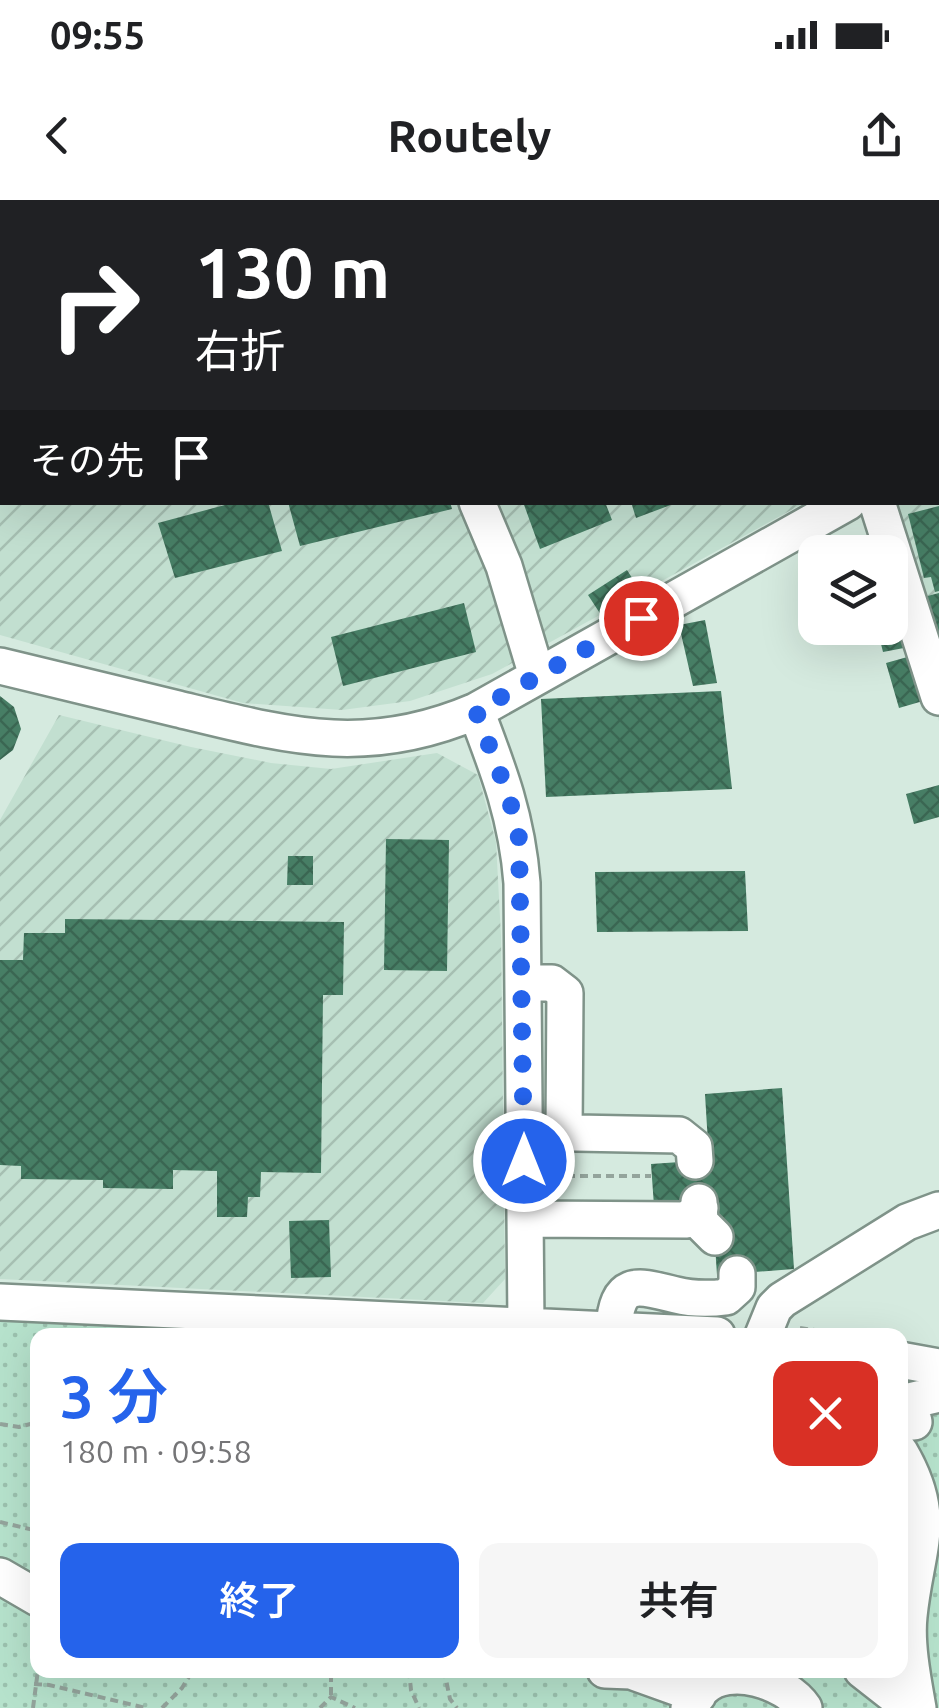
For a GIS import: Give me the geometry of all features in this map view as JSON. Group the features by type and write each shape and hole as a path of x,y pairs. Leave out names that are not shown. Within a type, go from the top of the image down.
{"street":[{"path":"478,505 504,566 537,676"},
{"path":"0,666 283,735 356,740 415,732 476,711 843,505"},
{"path":"878,505 939,697"},
{"path":"476,711 509,797 519,838 523,983 543,1132"},
{"path":"523,983 552,983 565,993 565,1011 525,1219 526,1326"},
{"path":"543,1132 679,1135 694,1154 692,1128 706,1114"},
{"path":"777,1328 774,1308 782,1300 907,1222 939,1210"},
{"path":"525,1219 688,1220 704,1216"},
{"path":"0,1302 614,1328 615,1313 625,1293 637,1286 678,1296 726,1298 737,1287 737,1274"},
{"path":"908,1361 939,1367"},
{"path":"908,1601 926,1520 908,1401 939,1394"},
{"path":"872,1678 899,1699 918,1705 908,1636"},
{"path":"645,1678 693,1701 715,1680 723,1678"},
{"path":"757,1678 782,1687 804,1708"}],"path":[{"path":"543,1132 540,1176 652,1176"},
{"path":"0,1424 30,1424"},
{"path":"0,1522 30,1529"},
{"path":"33,1708 36,1678"},
{"path":"162,1708 188,1678"},
{"path":"320,1708 331,1697 331,1678"},
{"path":"410,1678 419,1708"},
{"path":"446,1678 450,1699 457,1708"},
{"path":"34,1684 146,1708"},
{"path":"331,1697 355,1708"}],"shaded area":[{"path":"0,505 800,505 492,674 410,701 342,710 243,703 0,635"},
{"path":"878,505 939,505 939,721 908,612 908,535 886,535"},
{"path":"59,715 271,763 331,769 437,753 478,775 496,842 501,936 505,1279 483,1303 0,1279 0,820"},
{"path":"0,1315 264,1328 30,1328 30,1678 908,1678 908,1379 939,1383 939,1708 0,1708"}],"building":[{"path":"225,505 269,505 282,551 175,578 158,523"},
{"path":"289,505 451,505 452,509 300,546"},
{"path":"524,505 606,505 612,520 540,549"},
{"path":"632,505 671,505 636,518"},
{"path":"939,506 939,591 935,592 931,577 924,578 908,514"},
{"path":"627,570 641,592 601,615 588,595"},
{"path":"939,593 939,662 920,598"},
{"path":"464,603 476,652 343,686 331,637"},
{"path":"705,620 717,683 693,686 679,625"},
{"path":"908,643 909,647 883,652 881,645"},
{"path":"911,656 923,701 899,708 886,663"},
{"path":"721,691 732,789 546,797 541,699"},
{"path":"0,696 14,707 21,729 13,750 0,760"},
{"path":"939,785 939,817 914,824 906,794"},
{"path":"386,839 449,840 447,971 384,970"},
{"path":"288,856 313,856 313,885 287,885"},
{"path":"745,871 748,931 597,932 595,872"},
{"path":"65,919 344,922 343,995 323,995 321,1173 261,1172 260,1197 248,1197 247,1217 217,1217 217,1171 173,1170 173,1189 103,1188 103,1180 21,1179 21,1166 0,1165 0,960 23,960 24,933 65,933"},
{"path":"782,1088 794,1269 717,1275 712,1201 654,1206 651,1164 709,1160 705,1094"},
{"path":"329,1220 331,1277 291,1278 289,1221"}],"route":[{"path":"524,1161 519,838 509,797 476,711 641,618"}]}
